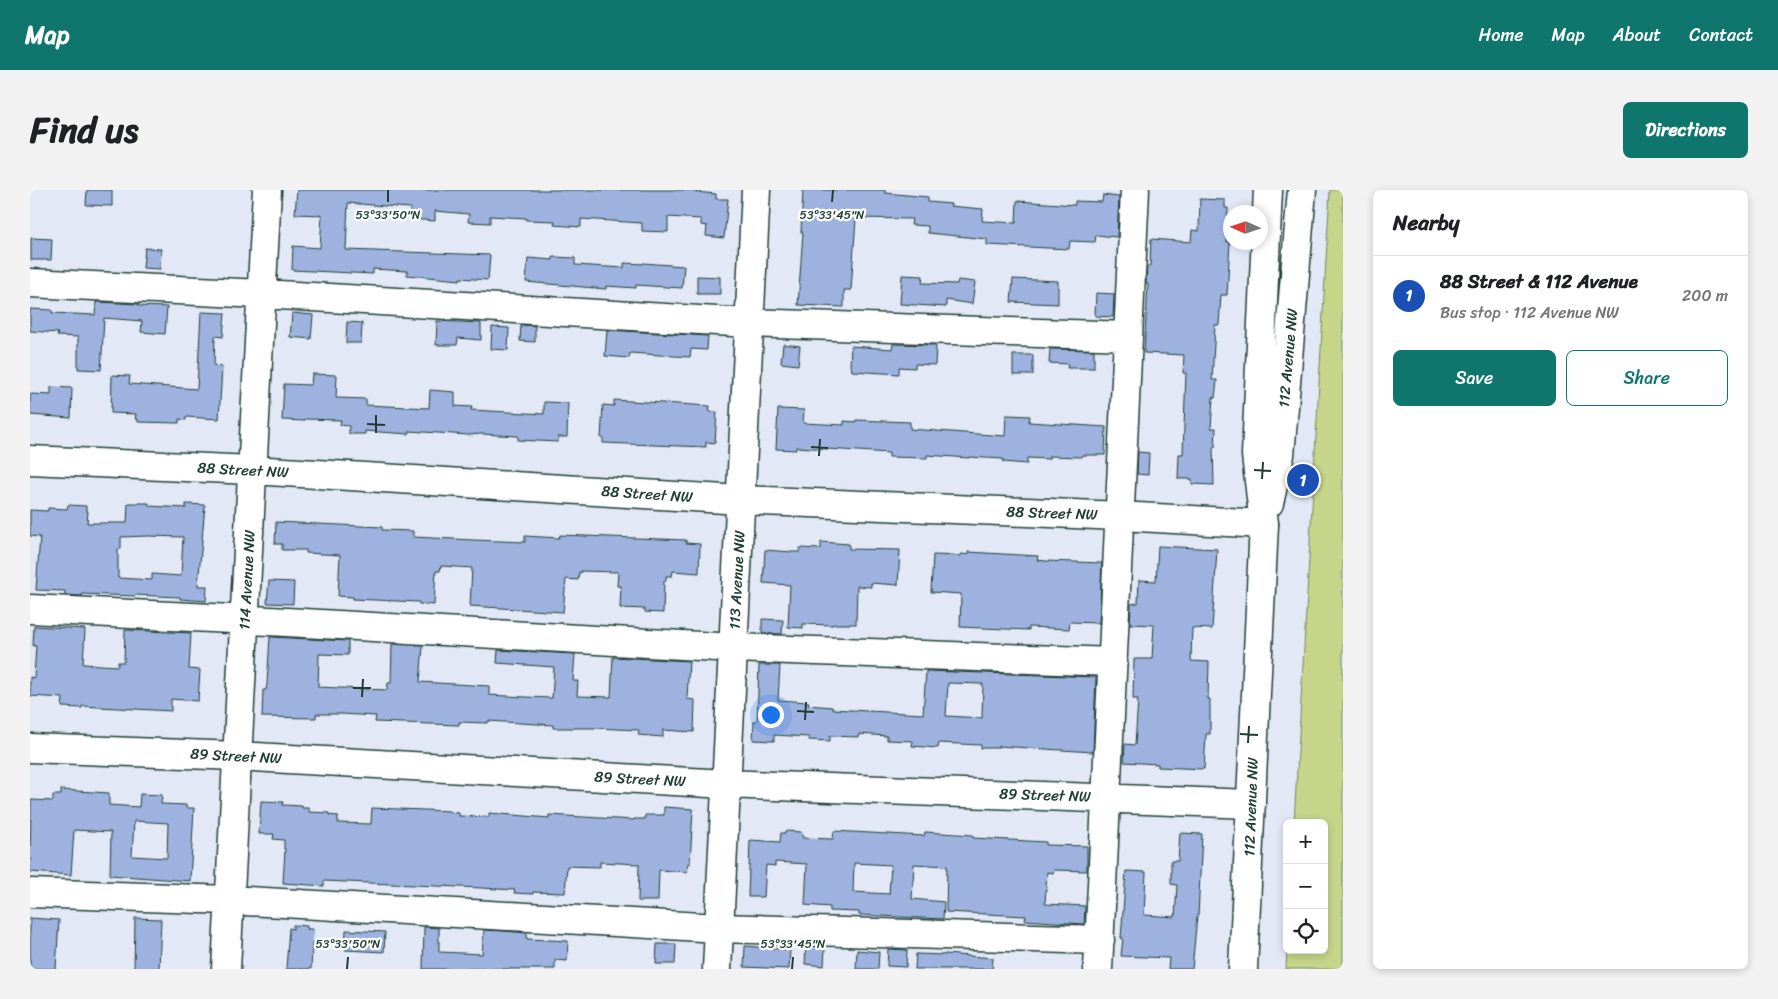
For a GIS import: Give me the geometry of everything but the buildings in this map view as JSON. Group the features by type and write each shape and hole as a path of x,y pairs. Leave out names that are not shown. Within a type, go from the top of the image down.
{"street":[{"name":"114 Avenue NW","path":"226,969 267,190"},
{"name":"113 Avenue NW","path":"717,969 756,190"},
{"path":"1098,969 1135,190"},
{"name":"112 Avenue NW","path":"1243,969 1264,524 1256,455 1268,190"},
{"name":"112 Avenue NW","path":"1264,524 1280,455 1302,190"},
{"path":"30,283 262,294 750,323 1128,336"},
{"name":"88 Street NW","path":"30,460 252,470 741,500 1264,524"},
{"path":"30,609 244,619 734,648 1113,662"},
{"name":"89 Street NW","path":"30,748 237,756 726,784 1107,797 1251,804"},
{"path":"30,893 229,900 719,928 1100,940"}],"green space":[{"path":"1330,190 1343,190 1343,969 1286,969 1287,954 1328,954 1328,819 1294,819"}],"place":[{"name":"88 Street & 112 Avenue","path":"1303,480"}]}
